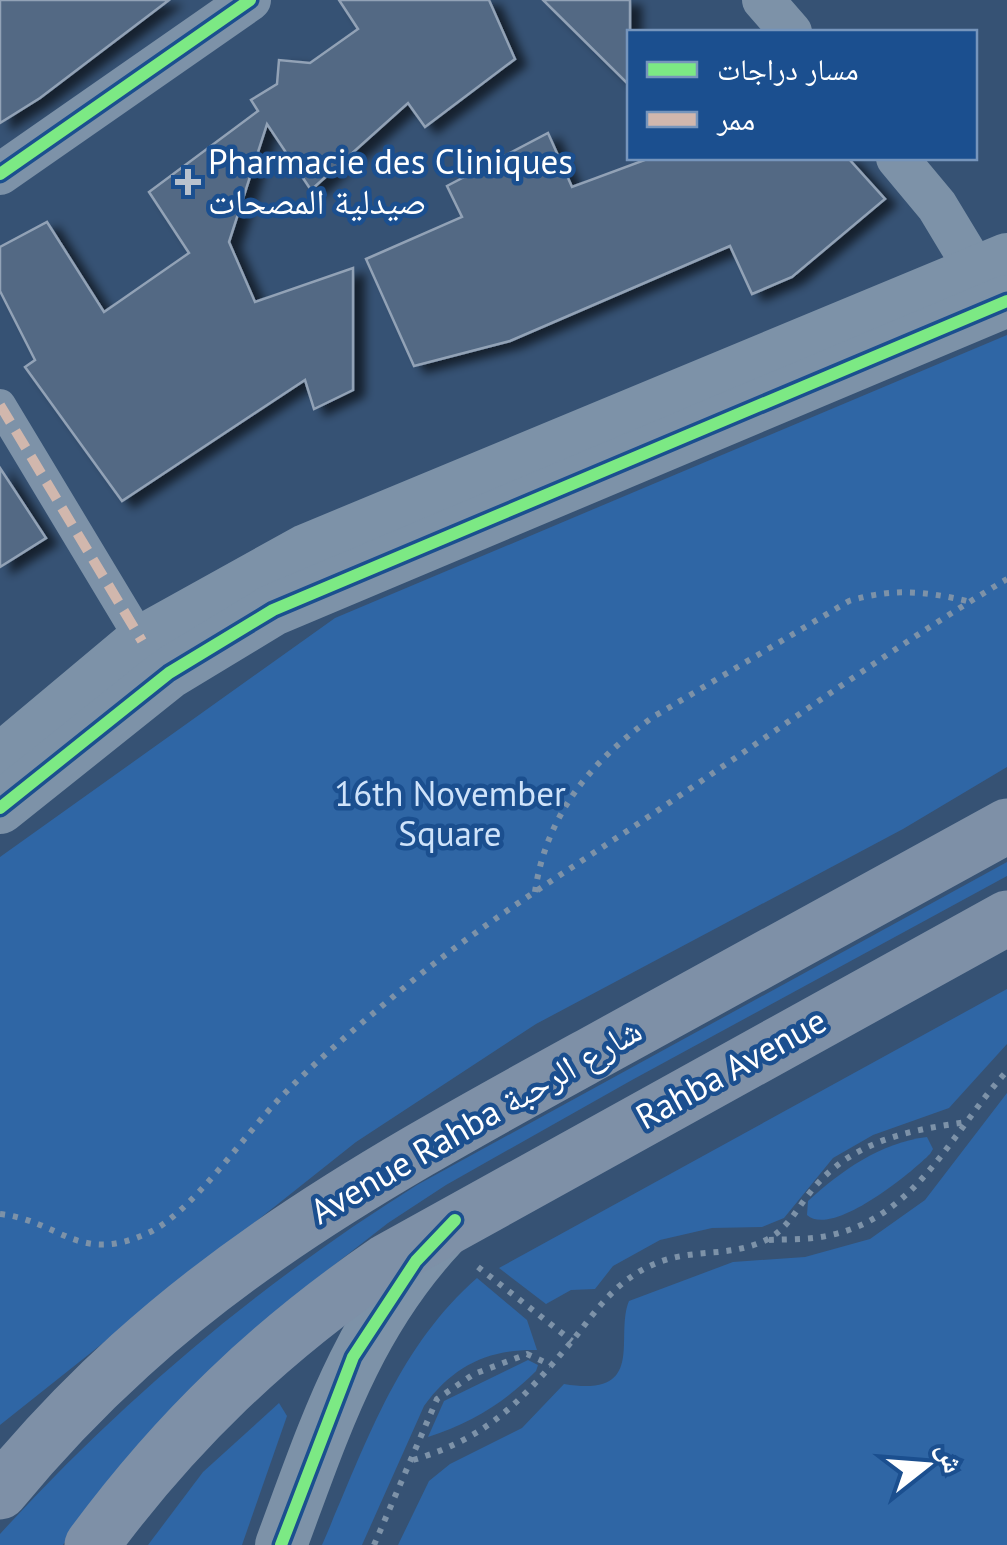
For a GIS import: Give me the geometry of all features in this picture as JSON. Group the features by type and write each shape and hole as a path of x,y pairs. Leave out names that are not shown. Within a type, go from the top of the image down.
{"highway":[{"name":"Avenue Rahba شارع الرحبة","path":"0,1492 62,1421 161,1326 326,1203 1007,826"},
{"name":"Rahba Avenue","path":"447,1228 1007,918"},
{"path":"92,1545 146,1472 258,1357 334,1297 447,1228"}],"street":[{"path":"0,174 250,0"},
{"path":"763,0 789,30"},
{"path":"899,160 997,284"},
{"path":"0,760 142,642 306,550 997,284"},
{"path":"0,808 169,673 272,610 997,284"},
{"path":"0,404 142,642"},
{"path":"281,1545 353,1357 382,1308 447,1228"}],"path":[{"path":"0,1214 22,1216 66,1240 95,1245 124,1242 152,1231 178,1214 270,1109 342,1039 404,988 535,894 1007,578"},
{"path":"535,894 540,855 574,791 623,738 653,717 848,601 920,590 969,602"},
{"path":"412,1460 478,1434 530,1392 605,1300 642,1270 686,1252 765,1240 827,1236 883,1215 926,1175 1007,1071"},
{"path":"765,1240 787,1224 813,1188 857,1152 908,1130 967,1122"},
{"path":"447,1228 572,1341"},
{"path":"374,1545 437,1399 449,1388 526,1354 551,1366"}],"green space":[{"name":"16th November Square","path":"1007,335 1007,767 903,829 536,1024 356,1142 0,1425 0,857 335,618"},
{"path":"1007,862 1007,876 632,1080 446,1185 388,1223 279,1308 228,1355 88,1509 63,1545 0,1545 0,1534 146,1389 250,1302 360,1222 417,1185"},
{"path":"1007,989 1007,1044 949,1108 873,1135 833,1158 784,1218 762,1227 712,1228 660,1240 613,1266 595,1289 571,1290 546,1304 499,1268"},
{"path":"1007,1093 1007,1545 398,1545 429,1481 450,1464 522,1428 564,1384 590,1386 607,1382 618,1373 629,1301 733,1262 805,1257 870,1239 925,1200"},
{"path":"927,1137 933,1149 930,1154 871,1200 834,1218 819,1220 807,1215 808,1201 848,1169 893,1145"},
{"path":"477,1278 527,1320 537,1350 487,1357 447,1380 424,1406 362,1545 322,1545 368,1437 403,1368 449,1306"},
{"path":"528,1360 538,1365 536,1371 512,1393 473,1418 428,1437 444,1401"},
{"path":"279,1403 287,1416 242,1545 148,1545 203,1472"}],"building":[{"path":"0,0 169,0 40,98 0,123"},
{"path":"339,0 489,0 515,59 425,127 408,103 311,190 267,124 229,242 255,302 353,268 353,390 314,409 305,380 122,501 25,367 35,360 0,291 0,247 47,222 104,312 189,253 149,192 258,111 251,100 277,84 279,60 310,63 358,29"},
{"path":"543,0 630,0 627,83"},
{"path":"548,133 572,187 645,160 850,160 885,199 792,277 752,294 730,246 510,341 414,366 366,259 462,217 447,186"},
{"path":"0,468 46,538 0,567"}],"marked path":[{"path":"0,405 142,641"}],"cycle path":[{"path":"0,174 250,0"},
{"path":"0,808 169,673 273,610 1007,301"},
{"path":"281,1545 353,1357 416,1261 455,1220"}],"place":[{"name":"Pharmacie des Cliniques صيدلية المصحات","path":"188,182"}]}
